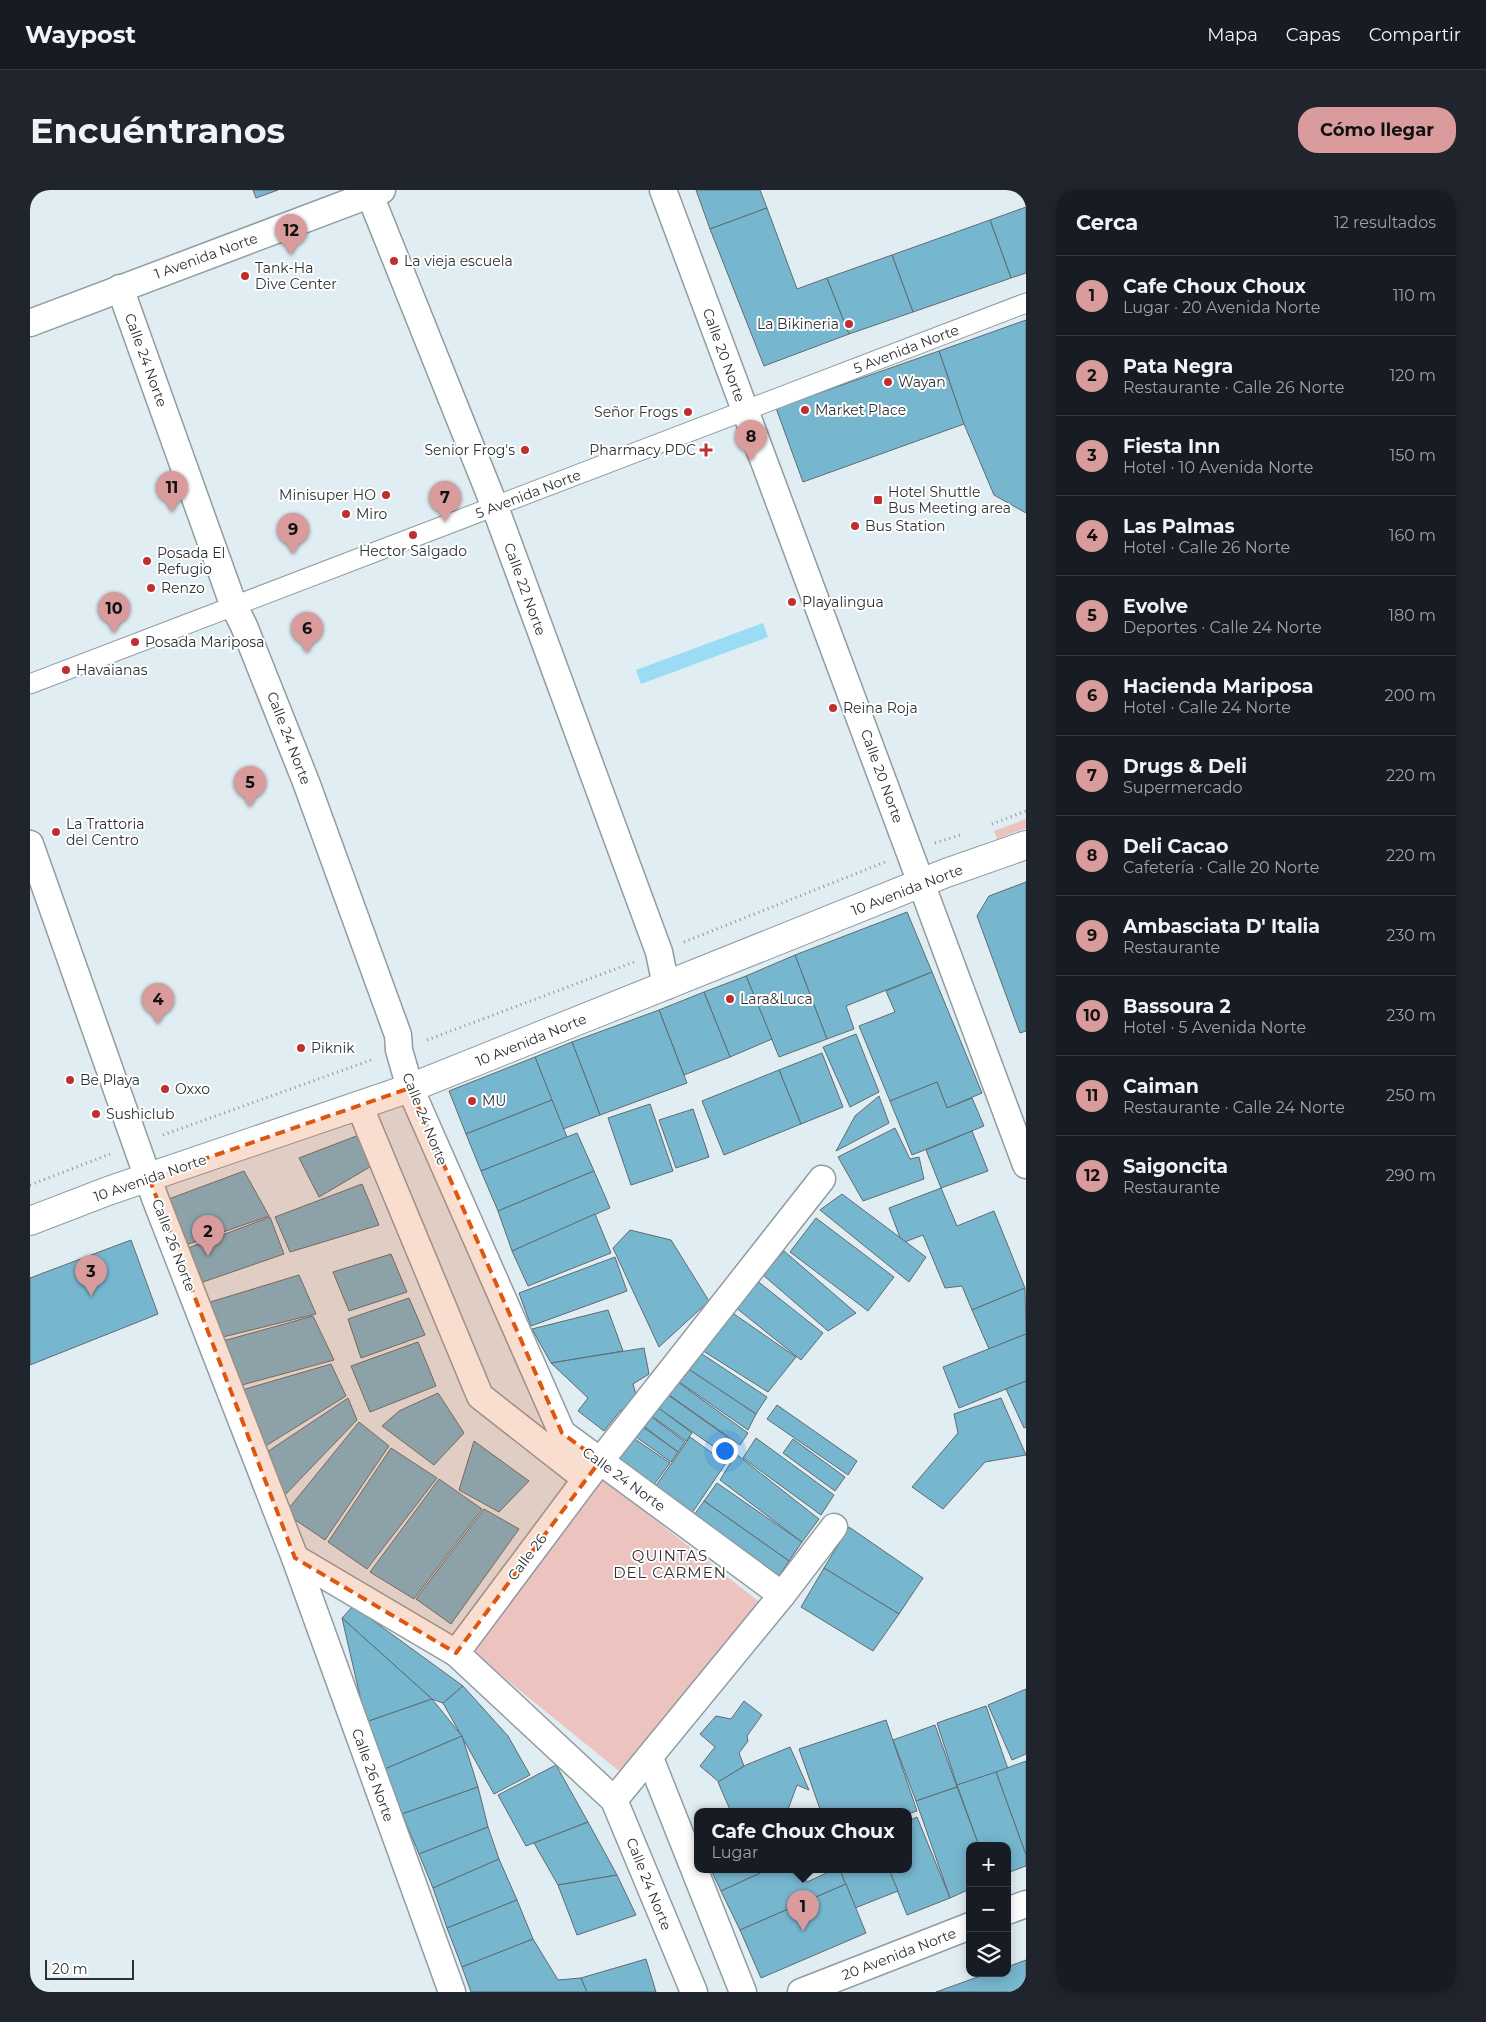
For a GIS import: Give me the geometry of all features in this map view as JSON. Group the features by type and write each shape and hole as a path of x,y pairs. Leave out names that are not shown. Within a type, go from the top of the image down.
{"street":[{"name":"Calle 20 Norte","path":"663,190 904,841 911,852 1026,1166"},
{"name":"1 Avenida Norte","path":"30,323 376,193"},
{"name":"Calle 22 Norte","path":"376,193 495,507 659,952 666,986"},
{"name":"Calle 24 Norte","path":"120,288 233,604 252,644 306,782 398,1035 399,1050 410,1088 562,1433 593,1470"},
{"name":"5 Avenida Norte","path":"30,684 233,604 495,507 1026,303"},
{"name":"Calle 26 Norte","path":"30,844 149,1178 295,1558 452,1992"},
{"name":"10 Avenida Norte","path":"30,1221 410,1088 922,883 1026,845"},
{"name":"Calle 24 Norte","path":"360,1106 480,1396 782,1595"},
{"name":"Calle 26","path":"456,1653 593,1470 822,1179"},
{"path":"295,1558 456,1653 614,1800 782,1595 834,1527"},
{"path":"650,1758 694,1869"},
{"name":"Calle 24 Norte","path":"614,1800 694,1992"},
{"path":"696,1873 743,1992"},
{"path":"1011,1910 1026,1904"},
{"name":"20 Avenida Norte","path":"801,1992 966,1928"}],"path":[{"path":"983,827 1026,810"},
{"path":"30,1186 137,1144 399,1050 659,952 911,852 966,833"}],"highlighted area":[{"path":"410,1088 562,1433 600,1461 456,1653 295,1558 149,1178"}],"shaded area":[{"path":"1026,819 1026,828 997,839 994,831"},
{"path":"602,1478 762,1604 624,1775 471,1651"}],"water":[{"path":"763,623 768,637 641,684 636,670"}],"building":[{"path":"253,190 278,190 256,198"},
{"path":"696,190 760,190 767,208 710,229"},
{"path":"1026,207 1026,273 1011,278 990,220"},
{"path":"767,208 797,289 827,278 849,334 764,366 710,229"},
{"path":"990,220 1011,278 913,312 892,255"},
{"path":"892,255 913,312 849,334 827,278"},
{"path":"1026,320 1026,513 994,495 964,424 939,351"},
{"path":"939,351 964,424 803,482 776,408"},
{"path":"1026,882 1026,1031 1020,1033 977,916 989,896"},
{"path":"907,912 932,972 846,1006 854,1029 827,1039 795,955"},
{"path":"795,955 827,1039 779,1057 746,976"},
{"path":"932,972 982,1093 947,1108 937,1082 890,1101 859,1026 895,1012 886,991"},
{"path":"746,976 772,1039 730,1057 704,992"},
{"path":"704,992 730,1057 684,1075 659,1010"},
{"path":"659,1010 687,1083 600,1115 572,1042"},
{"path":"856,1034 879,1092 850,1107 823,1047"},
{"path":"572,1042 600,1115 563,1129 535,1057"},
{"path":"822,1053 843,1107 801,1124 779,1070"},
{"path":"535,1057 552,1100 466,1134 449,1091"},
{"path":"779,1070 801,1124 724,1155 702,1101"},
{"path":"937,1082 947,1108 972,1098 984,1126 912,1155 890,1101"},
{"path":"879,1096 889,1123 836,1151 855,1116"},
{"path":"552,1100 567,1137 481,1171 466,1134"},
{"path":"650,1104 673,1171 631,1185 608,1118"},
{"path":"693,1109 709,1157 676,1168 659,1120"},
{"path":"895,1128 910,1159 919,1157 924,1179 863,1201 838,1157"},
{"path":"972,1131 988,1171 941,1188 926,1150"},
{"path":"577,1133 594,1171 498,1211 481,1171"},
{"path":"359,1135 375,1164 319,1197 299,1158"},
{"path":"244,1171 269,1216 186,1245 166,1200"},
{"path":"594,1171 610,1208 512,1251 498,1211"},
{"path":"362,1184 379,1225 290,1252 275,1217"},
{"path":"941,1188 957,1226 994,1211 1025,1288 972,1310 962,1286 945,1288 923,1235 902,1243 889,1208"},
{"path":"842,1194 926,1257 909,1282 820,1210"},
{"path":"595,1214 611,1253 528,1286 512,1251"},
{"path":"270,1217 284,1254 203,1282 188,1248"},
{"path":"816,1218 894,1277 868,1311 790,1252"},
{"path":"630,1230 671,1240 709,1301 659,1347 613,1248"},
{"path":"131,1240 158,1314 30,1365 30,1278"},
{"path":"784,1251 856,1313 828,1331 763,1275"},
{"path":"391,1254 407,1292 349,1311 333,1272"},
{"path":"615,1257 627,1291 531,1326 519,1293"},
{"path":"299,1275 316,1314 223,1337 207,1303"},
{"path":"756,1280 823,1333 801,1360 735,1307"},
{"path":"1025,1288 1026,1334 989,1349 972,1310"},
{"path":"409,1298 425,1335 361,1358 348,1319"},
{"path":"724,1307 796,1357 768,1392 697,1347"},
{"path":"608,1310 623,1351 551,1363 532,1329"},
{"path":"313,1316 334,1360 242,1385 223,1341"},
{"path":"1026,1334 1026,1381 959,1408 943,1367"},
{"path":"418,1342 436,1386 370,1412 351,1366"},
{"path":"644,1348 649,1374 633,1384 639,1405 620,1411 604,1431 578,1411 588,1398 551,1363"},
{"path":"693,1348 767,1397 756,1414 682,1365"},
{"path":"331,1364 346,1396 264,1447 242,1390"},
{"path":"681,1364 756,1414 748,1430 672,1377"},
{"path":"671,1377 748,1433 740,1445 662,1390"},
{"path":"1026,1381 1026,1427 1024,1428 1006,1389"},
{"path":"661,1390 733,1441 724,1454 651,1403"},
{"path":"438,1393 464,1433 434,1465 382,1426 399,1411"},
{"path":"348,1398 357,1420 283,1497 264,1454"},
{"path":"1001,1398 1026,1455 985,1462 943,1509 912,1487 958,1433 954,1414"},
{"path":"652,1403 692,1433 686,1441 645,1411"},
{"path":"777,1405 857,1461 848,1475 767,1419"},
{"path":"645,1412 685,1442 678,1452 638,1422"},
{"path":"359,1422 389,1446 325,1540 285,1513"},
{"path":"636,1422 678,1452 671,1462 629,1432"},
{"path":"626,1433 670,1463 653,1486 611,1454"},
{"path":"690,1437 726,1463 692,1513 655,1487"},
{"path":"756,1438 834,1495 821,1515 743,1458"},
{"path":"793,1439 845,1477 835,1491 783,1453"},
{"path":"474,1441 529,1481 499,1512 459,1490"},
{"path":"391,1448 437,1478 367,1569 328,1542"},
{"path":"736,1454 819,1519 802,1542 720,1480"},
{"path":"439,1479 482,1509 414,1599 370,1572"},
{"path":"717,1483 802,1542 789,1561 704,1501"},
{"path":"704,1501 789,1561 778,1577 694,1515"},
{"path":"484,1509 519,1529 451,1624 416,1599"},
{"path":"849,1527 923,1578 899,1614 824,1568"},
{"path":"824,1568 899,1614 873,1651 801,1607"},
{"path":"353,1606 463,1686 443,1703 432,1699 342,1618"},
{"path":"342,1618 432,1699 366,1722"},
{"path":"463,1686 508,1736 530,1775 494,1794 443,1703"},
{"path":"1026,1689 1026,1754 1012,1760 988,1705"},
{"path":"432,1699 462,1736 385,1769 366,1722"},
{"path":"744,1701 762,1715 747,1736 748,1741 739,1753 744,1766 719,1782 700,1766 715,1747 700,1734 716,1716 731,1719"},
{"path":"986,1706 1008,1769 957,1785 937,1723"},
{"path":"886,1720 917,1811 912,1813 912,1808 820,1808 799,1749"},
{"path":"935,1725 957,1787 916,1801 893,1740"},
{"path":"462,1736 478,1787 402,1814 385,1769"},
{"path":"790,1747 809,1790 797,1785 788,1808 729,1808 718,1782 746,1765"},
{"path":"1026,1761 1026,1855 996,1772"},
{"path":"556,1765 588,1822 526,1846 498,1795"},
{"path":"996,1772 1026,1855 1026,1866 1011,1872 1011,1842 978,1842 957,1785"},
{"path":"478,1787 488,1827 419,1854 402,1814"},
{"path":"957,1787 978,1842 966,1842 966,1891 950,1898 916,1801"},
{"path":"917,1817 950,1898 907,1915 890,1873 912,1873 912,1819"},
{"path":"588,1822 617,1875 558,1885 534,1843"},
{"path":"488,1827 499,1859 433,1888 419,1854"},
{"path":"499,1859 517,1900 447,1928 433,1888"},
{"path":"712,1873 760,1873 721,1891"},
{"path":"760,1873 803,1873 807,1882 826,1873 841,1873 846,1884 740,1930 721,1891"},
{"path":"841,1873 890,1873 898,1891 855,1908"},
{"path":"617,1875 636,1915 577,1935 558,1885"},
{"path":"846,1884 866,1933 761,1978 740,1930"},
{"path":"517,1900 533,1939 462,1967 447,1928"},
{"path":"533,1939 558,1980 581,1978 587,1992 471,1992 462,1967"},
{"path":"646,1959 656,1992 587,1992 581,1978"},
{"path":"1026,1960 1026,1992 936,1992 978,1977 1011,1977 1011,1966"}],"place":[{"name":"Saigoncita","path":"291,255"},
{"name":"La vieja escuela","path":"394,261"},
{"name":"Tank-Ha Dive Center","path":"245,276"},
{"name":"La Bikineria","path":"849,324"},
{"name":"Wayan","path":"888,382"},
{"name":"Market Place","path":"805,410"},
{"name":"Señor Frogs","path":"688,412"},
{"name":"Senior Frog's","path":"525,450"},
{"name":"Pharmacy PDC","path":"706,450"},
{"name":"Deli Cacao","path":"751,461"},
{"name":"Minisuper HO","path":"386,495"},
{"name":"Hotel Shuttle Bus Meeting area","path":"878,500"},
{"name":"Caiman","path":"172,512"},
{"name":"Miro","path":"346,514"},
{"name":"Drugs & Deli","path":"445,522"},
{"name":"Bus Station","path":"855,526"},
{"name":"Hector Salgado","path":"413,535"},
{"name":"Ambasciata D' Italia","path":"293,554"},
{"name":"Posada El Refugio","path":"147,561"},
{"name":"Renzo","path":"151,588"},
{"name":"Playalingua","path":"792,602"},
{"name":"Bassoura 2","path":"114,633"},
{"name":"Posada Mariposa","path":"135,642"},
{"name":"Hacienda Mariposa","path":"307,653"},
{"name":"Havaianas","path":"66,670"},
{"name":"Reina Roja","path":"833,708"},
{"name":"Evolve","path":"250,807"},
{"name":"La Trattoria del Centro","path":"56,832"},
{"name":"Lara&Luca","path":"730,999"},
{"name":"Las Palmas","path":"158,1024"},
{"name":"Piknik","path":"301,1048"},
{"name":"Be Playa","path":"70,1080"},
{"name":"Oxxo","path":"165,1089"},
{"name":"MU","path":"472,1101"},
{"name":"Sushiclub","path":"96,1114"},
{"name":"Pata Negra","path":"208,1256"},
{"name":"Fiesta Inn","path":"91,1296"},
{"name":"Cafe Choux Choux","path":"803,1931"}],"district":[{"name":"QUINTAS DEL CARMEN","path":"670,1564"}]}
